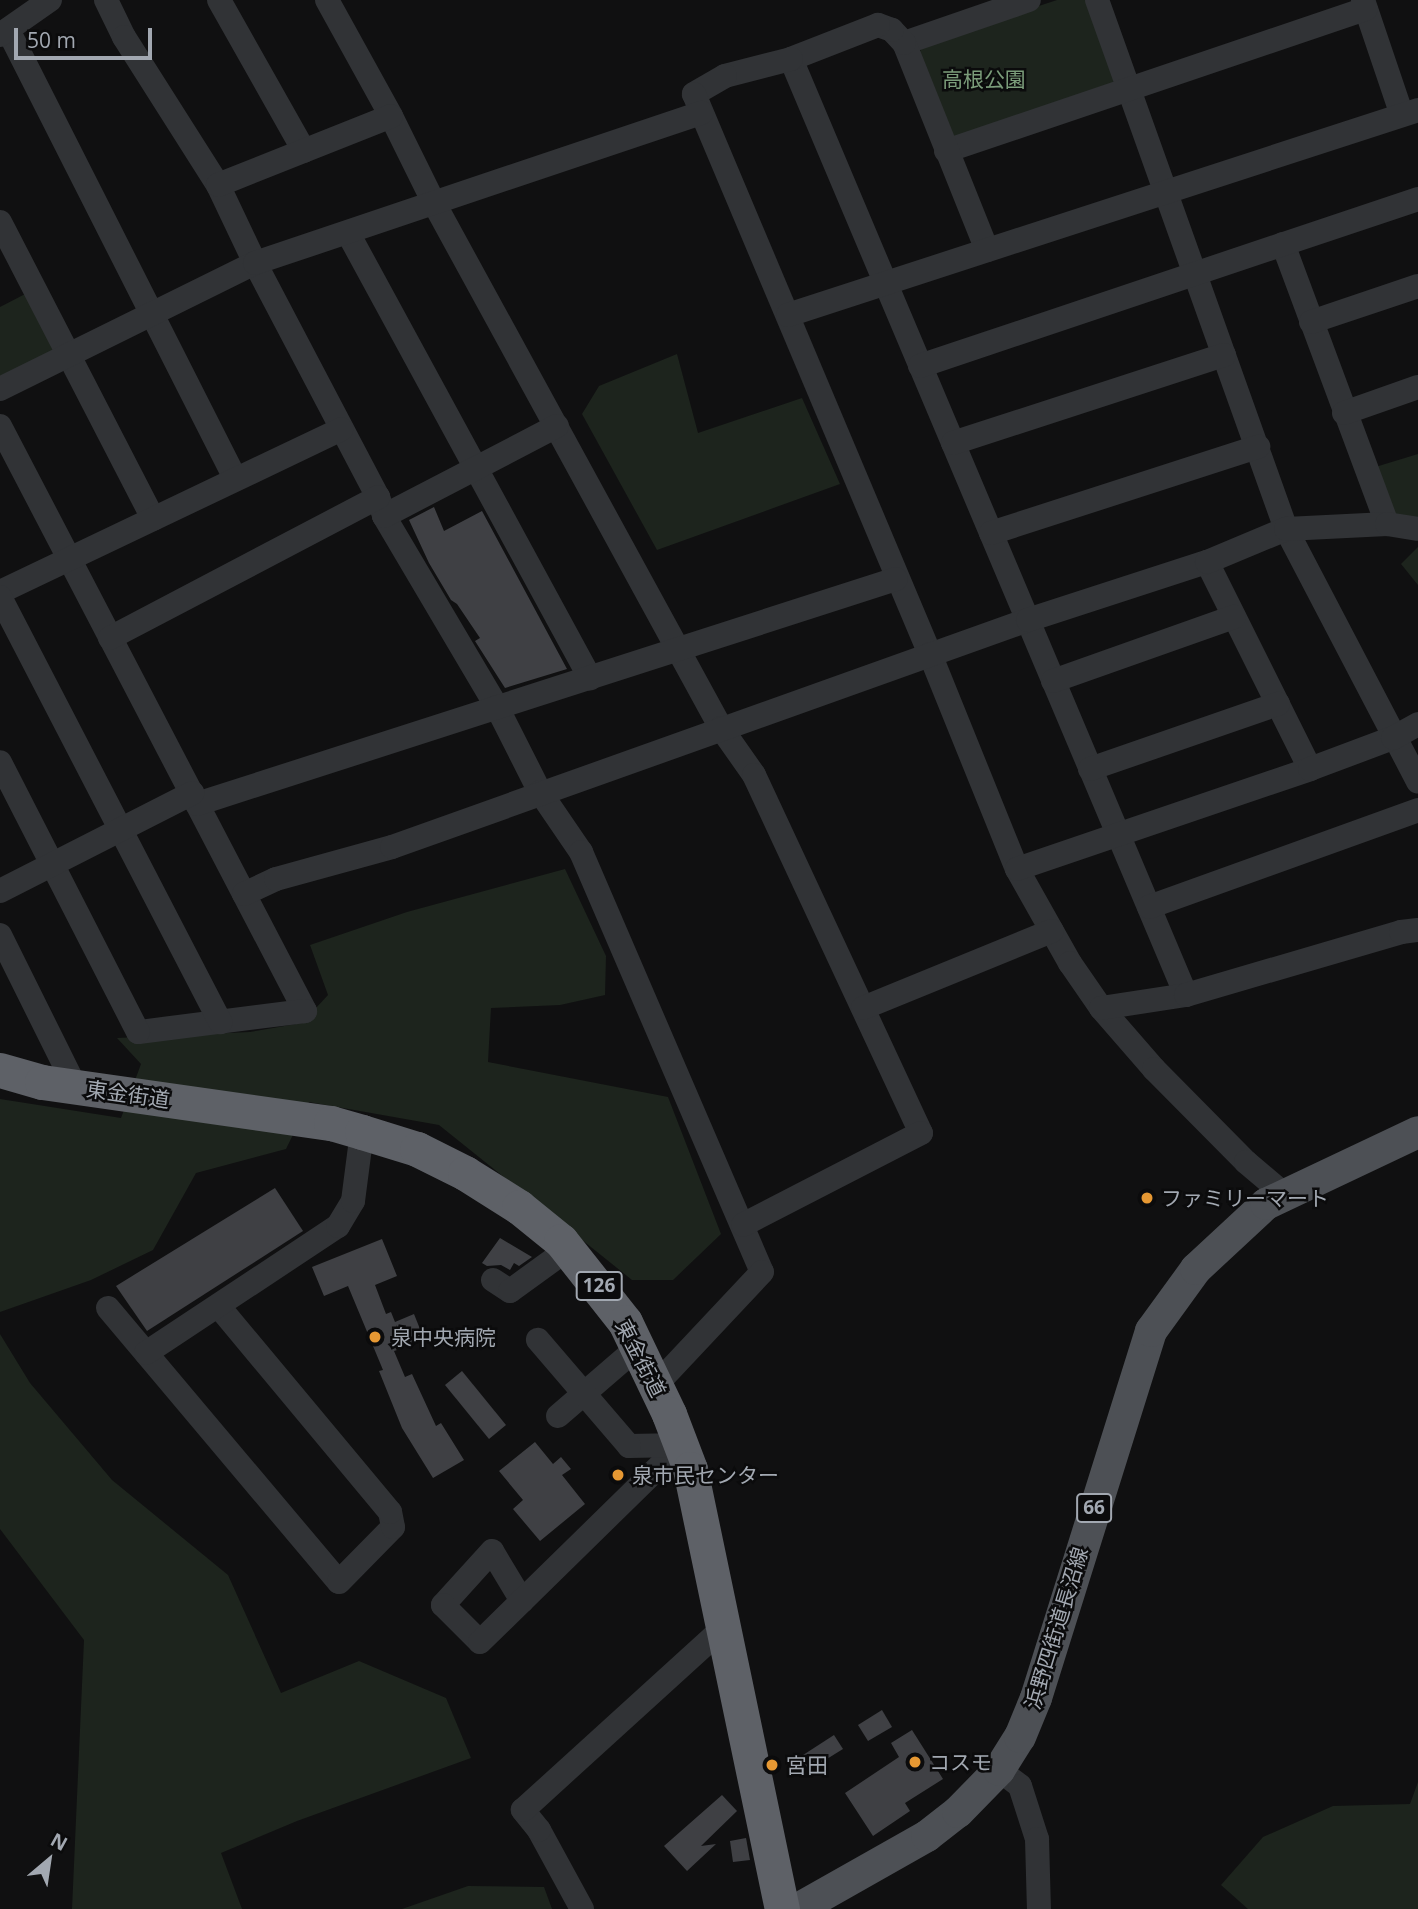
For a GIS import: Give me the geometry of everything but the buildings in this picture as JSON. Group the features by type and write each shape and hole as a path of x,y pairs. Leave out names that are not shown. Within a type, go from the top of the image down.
{"highway":[{"name":"東金街道","path":"0,1070 41,1082 331,1123 417,1149 466,1173 519,1207 568,1249 625,1322 656,1385 690,1469 782,1909"}],"main road":[{"name":"浜野四街道長沼線","path":"798,1909 927,1836 958,1812 999,1770 1020,1737 1036,1698 1151,1331 1196,1269 1266,1204 1418,1132"}],"street":[{"path":"50,0 4,32 235,478"},
{"path":"106,0 124,37 218,185 254,263 381,506 497,708 540,792 581,852 762,1272 656,1385"},
{"path":"219,0 304,150"},
{"path":"327,0 391,116 433,203 721,728 754,775 921,1133 743,1225"},
{"path":"904,43 1029,0"},
{"path":"1102,1 1164,193 1196,274 1286,529 1418,782"},
{"path":"788,315 1410,113 1365,4 1130,91 946,151"},
{"path":"987,250 904,43 892,30 878,25 791,59 725,76 705,85 694,94 896,579 930,654 1017,869 1052,931 1101,1008 1154,1069 1227,1143 1285,1195"},
{"path":"791,59 1186,995"},
{"path":"0,389 153,316 254,263 702,113"},
{"path":"218,185 391,116"},
{"path":"920,366 1418,199"},
{"path":"0,222 153,519"},
{"path":"348,233 590,678"},
{"path":"1283,244 1343,413 1387,524"},
{"path":"1311,322 1418,286"},
{"path":"953,443 1224,355"},
{"path":"1343,413 1418,387"},
{"path":"0,426 305,1012 138,1032 0,762"},
{"path":"110,638 381,506 474,468 557,426"},
{"path":"220,1022 0,594 341,429"},
{"path":"991,533 1258,447"},
{"path":"244,894 276,879 392,847 930,654 1207,562 1286,529 1387,524 1418,529"},
{"path":"1207,562 1310,769"},
{"path":"0,891 123,829 194,799 497,708 896,579"},
{"path":"1053,681 1234,617"},
{"path":"1090,769 1278,704"},
{"path":"1017,869 1310,769 1393,738 1418,724"},
{"path":"1149,907 1418,810"},
{"path":"1101,1008 1186,995 1401,932 1418,930"},
{"path":"863,1008 1052,931"},
{"path":"0,935 75,1086"},
{"path":"146,1353 338,1227 353,1201 362,1132"},
{"path":"493,1280 510,1291 568,1249"},
{"path":"108,1308 339,1582 393,1527 390,1512 219,1307"},
{"path":"538,1340 629,1446 681,1445"},
{"path":"558,1416 638,1347"},
{"path":"522,1601 681,1445"},
{"path":"582,1909 539,1830 523,1811 723,1628"},
{"path":"999,1770 1020,1786 1037,1839 1040,1909"}],"green space":[{"name":"高根公園","path":"1057,0 1090,0 1115,79 1109,92 959,142 944,134 918,55 924,44"},
{"path":"29,292 61,355 0,384 0,307"},
{"path":"677,354 698,433 802,398 840,484 657,550 582,414 599,386"},
{"path":"1418,454 1418,521 1399,518 1385,509 1372,468"},
{"path":"1418,547 1418,585 1401,564"},
{"path":"565,869 606,956 605,995 560,1005 491,1008 488,1062 668,1097 721,1234 673,1280 632,1280 439,1125 309,1102 286,1149 196,1173 153,1250 91,1280 0,1312 0,1099 121,1118 141,1064 117,1038 250,1032 302,1023 328,995 310,945 407,912"},
{"path":"0,1334 30,1383 112,1480 228,1575 281,1693 359,1661 446,1698 471,1758 297,1821 221,1853 242,1909 72,1909 84,1640 0,1529"},
{"path":"1418,1782 1418,1909 1248,1909 1221,1885 1263,1837 1333,1806 1410,1804"},
{"path":"468,1886 544,1887 552,1909 402,1909"}],"place":[{"name":"ファミリーマート","path":"1147,1198"},
{"name":"泉中央病院","path":"375,1337"},
{"name":"泉市民センター","path":"618,1475"},
{"name":"コスモ","path":"915,1762"},
{"name":"宮田","path":"772,1765"}]}
